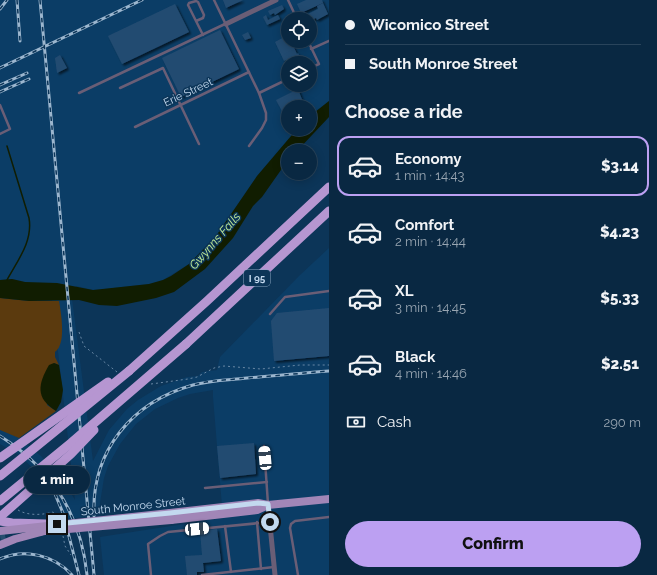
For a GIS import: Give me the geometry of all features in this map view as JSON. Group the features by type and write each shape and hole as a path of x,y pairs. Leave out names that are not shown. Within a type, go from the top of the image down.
{"highway":[{"name":"I 95","path":"0,476 129,371 264,249 329,187"},
{"name":"I 95","path":"0,501 122,400 186,344 329,211"},
{"path":"0,458 103,385 129,371"},
{"path":"0,517 71,454 122,400"},
{"path":"0,521 12,523 57,524"}],"main road":[{"name":"South Monroe Street","path":"3,533 46,531 171,516 258,503 268,504 329,499"},
{"name":"South Monroe Street","path":"3,533 57,524 171,516"},
{"path":"0,545 15,539 46,531"}],"street":[{"path":"226,24 276,0"},
{"path":"268,504 275,575"}],"lane":[{"path":"196,21 203,18 204,15 196,0 192,1 188,5 196,21 203,35"},
{"path":"214,0 249,72 266,113 266,120 262,128 249,146"},
{"path":"288,0 294,12"},
{"path":"79,93 226,24"},
{"path":"315,56 311,49 329,41"},
{"path":"120,88 163,68 199,144"},
{"name":"Erie Street","path":"135,127 249,72"},
{"path":"258,93 281,82"},
{"path":"0,105 10,129 0,134"},
{"path":"270,314 285,297 329,291"},
{"path":"264,446 268,504"},
{"path":"206,488 266,482"},
{"path":"298,575 290,528 291,524 295,521 329,517"},
{"path":"151,575 148,544 168,532 257,522 270,522"},
{"path":"257,522 261,569"},
{"path":"225,526 231,572"},
{"path":"202,575 274,567"}],"path":[{"path":"79,332 84,346 119,374"},
{"path":"149,384 197,377 214,368 224,366 261,369 329,365"}],"shaded area":[{"path":"0,0 329,0 329,101 317,110 317,100 281,100 281,136 291,136 284,144 281,144 281,148 257,176 216,236 189,264 163,280 149,284 93,290 76,286 72,299 93,461 109,430 127,409 138,400 161,386 187,377 198,376 202,372 217,370 220,357 299,276 329,248 329,575 104,575 100,537 223,518 213,390 190,394 178,398 155,409 136,424 120,444 108,466 104,478 100,503 100,515 68,519 49,487 37,472 19,455 0,444 0,425 12,432 41,456 66,485 75,500 52,299 25,282 12,279 0,280"},
{"path":"0,298 29,301 59,301 61,311 62,337 59,348 55,352 55,357 59,365 54,363 47,405 56,411 19,438 0,430"}],"water":[{"name":"Gwynns Falls","path":"329,101 329,117 317,130 317,110"},
{"name":"Gwynns Falls","path":"291,136 311,136 304,144 284,144"},
{"name":"Gwynns Falls","path":"281,148 281,170 262,197 253,206 233,238 205,269 174,292 156,298 117,306 99,305 79,300 29,301 0,298 0,280 12,279 25,282 57,283 93,290 149,284 163,280 189,264 216,236 257,176"},
{"path":"54,363 59,365 63,390 61,402 56,411 44,401 40,390 42,378 45,372 49,365"}],"building":[{"path":"223,0 243,0 226,8"},
{"path":"306,0 322,0 323,3 303,12 301,12 297,4"},
{"path":"323,3 328,14 317,20 317,12 312,12 318,9 317,6"},
{"path":"175,4 189,32 122,64 108,36"},
{"path":"282,5 284,9 275,15 274,13 270,15 268,11"},
{"path":"266,15 268,20 278,15 280,19 267,25 263,17"},
{"path":"220,30 239,69 181,97 162,58"},
{"path":"248,32 251,38 245,40 242,35"},
{"path":"281,39 281,48 294,48 300,56 282,56 275,42"},
{"path":"60,55 67,68 57,73 55,58"},
{"path":"292,92 299,92 302,100 281,100 281,109 276,100"},
{"path":"329,308 329,356 274,361 271,321 277,313"},
{"path":"254,443 256,474 220,478 217,446"},
{"path":"217,529 221,561 203,563 204,572 197,572 197,575 187,575 185,556 202,555 200,531"}],"waterway":[{"path":"7,146 29,218 30,226 29,235 24,250 7,280"}],"tunnel":[{"path":"0,536 5,535"}],"railway":[{"path":"0,9 7,0"},
{"path":"17,0 20,41"},
{"path":"40,0 94,575"},
{"path":"0,68 142,0"},
{"path":"0,85 27,73"},
{"path":"0,92 29,79"},
{"path":"94,516 95,492 100,470 108,450 120,432 134,417 151,404 171,393 206,382 329,371"},
{"path":"0,436 34,463 48,478 60,495 78,532 84,553 87,575"},
{"path":"55,494 63,513 79,575"},
{"path":"0,559 19,554 39,555 57,563 72,575"}],"route":[{"path":"57,524 258,503 268,504 270,522"}]}
